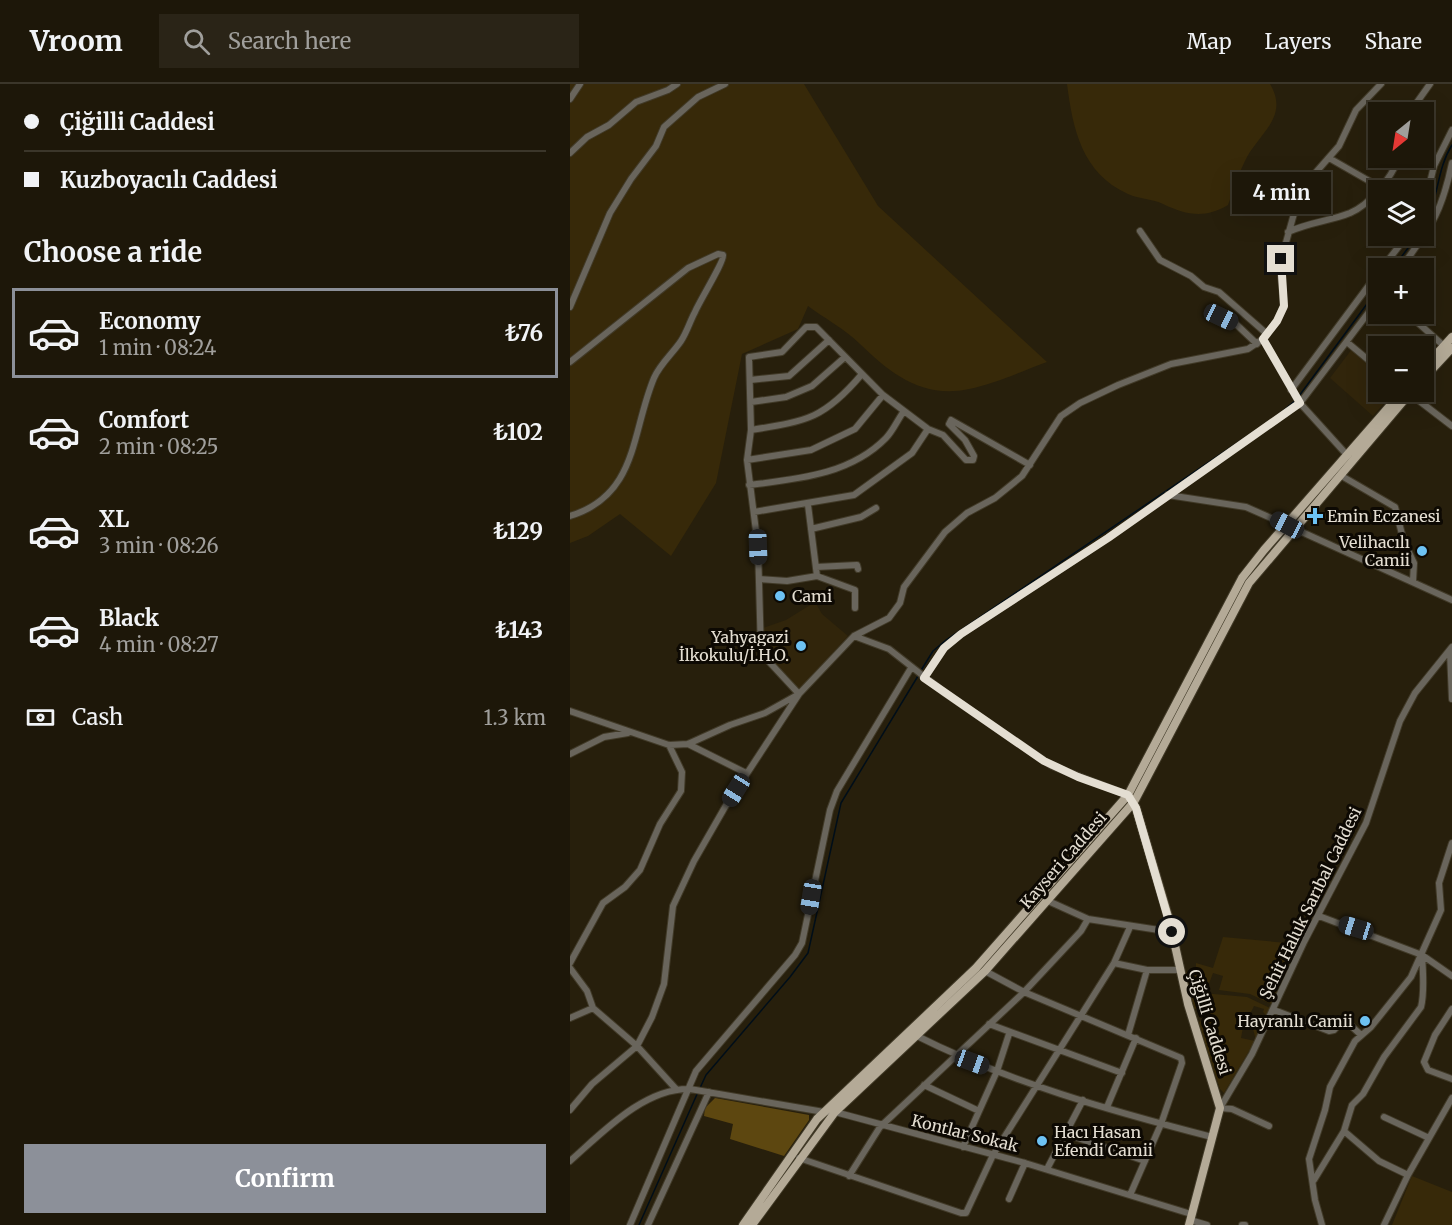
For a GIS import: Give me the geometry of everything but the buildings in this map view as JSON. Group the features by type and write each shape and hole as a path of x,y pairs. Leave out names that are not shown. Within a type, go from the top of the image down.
{"main road":[{"path":"1434,365 1448,347 1452,337"},
{"path":"1434,359 1448,347"},
{"name":"Kayseri Caddesi","path":"1290,526 1347,455 1397,402"},
{"name":"Kayseri Caddesi","path":"752,1225 835,1112 985,971 1131,799 1237,587 1264,550 1340,475 1399,402"},
{"name":"Kayseri Caddesi","path":"743,1225 824,1112 976,968 1131,799"},
{"name":"Çiğilli Caddesi","path":"1131,799 1172,932 1180,970 1220,1108"},
{"path":"1190,1220 1220,1108"}],"street":[{"path":"570,99 580,84"},
{"path":"570,153 587,137 609,125 636,102 668,90 677,84"},
{"path":"570,307 610,213 631,179 656,146 664,127 699,97 725,84"},
{"path":"570,1110 592,1084 637,1046 652,1017 664,984 673,906 694,861 746,773 799,694 854,636 889,618 900,603 904,587 945,532 967,513 995,498 1022,476 1061,416 1080,403 1171,364 1248,349 1262,339 1280,316 1284,306 1280,264 1288,232 1310,179 1339,146 1358,106 1381,84"},
{"path":"1417,102 1430,84"},
{"path":"1431,180 1434,166 1452,130"},
{"path":"1329,158 1368,180"},
{"path":"1434,217 1445,197 1452,163"},
{"path":"1288,232 1314,221 1352,212 1368,200"},
{"path":"1140,231 1160,260 1191,276 1204,286 1219,292 1262,339 1300,402 1347,455"},
{"path":"1390,258 1399,246"},
{"path":"570,362 688,268 718,254 723,255 724,259 707,286 682,340 655,375 626,469 615,488 600,503 570,516"},
{"path":"1292,391 1368,287"},
{"path":"1209,312 1262,339"},
{"path":"923,678 944,648 961,634 1108,538 1300,402 1368,314"},
{"path":"1419,324 1448,347"},
{"path":"799,694 760,653 759,579 747,460 751,430 749,357 782,352 806,327 816,327 883,395 928,429 943,435 964,459 972,460 974,456 965,440 949,424 953,419 1030,465"},
{"path":"750,380 789,376 829,340"},
{"path":"1348,342 1368,359"},
{"path":"751,402 786,397 812,386 845,357"},
{"path":"751,430 806,421 841,399 862,374"},
{"path":"747,460 811,450 855,429 883,395"},
{"path":"1420,402 1452,426"},
{"path":"749,484 812,477 853,462 886,438 904,411"},
{"path":"754,512 808,505 854,495 912,453 928,429"},
{"path":"1340,475 1395,507 1404,542 1414,563 1413,581"},
{"path":"1168,495 1246,507 1452,600"},
{"path":"808,505 817,576"},
{"path":"811,529 861,517 876,508"},
{"path":"816,567 857,565 858,570"},
{"path":"759,579 787,581 817,576 855,590 855,608"},
{"path":"854,636 889,649 923,678 1052,766 1131,799"},
{"path":"1451,649 1452,699"},
{"name":"Şehit Haluk Sarıbal Caddesi","path":"1220,1108 1252,1054 1304,942 1366,824 1400,721 1420,686 1451,649"},
{"path":"630,1225 696,1071 795,956 802,943 830,810 837,791 911,668"},
{"path":"570,711 669,745 688,744 730,725 765,713 799,694"},
{"path":"570,754 604,737 629,732"},
{"path":"688,744 746,773"},
{"path":"570,963 603,903 625,887 640,870 660,824 681,791 682,772 669,745"},
{"path":"1322,1225 1315,1200 1314,1180 1309,1159 1330,1087 1355,1041 1391,1004 1411,977 1422,955 1441,910 1439,883 1452,843"},
{"path":"1046,900 1088,919 1172,932"},
{"path":"1319,916 1422,955 1452,976"},
{"path":"849,1176 882,1125 1024,992 1081,931 1088,919"},
{"path":"799,1158 964,1214 969,1210 993,1155 1114,963 1130,927"},
{"path":"1314,1180 1344,1131 1352,1105 1363,1094 1384,1057 1421,1007 1423,998 1420,984 1422,955"},
{"path":"1114,963 1147,970 1180,970"},
{"path":"570,968 587,991 593,1008 637,1046 676,1089 658,1095 622,1117 570,1161"},
{"path":"1128,1035 1147,970"},
{"path":"985,971 1024,992 1176,1054 1182,1059 1161,1124 1130,1195"},
{"path":"570,1018 593,1008"},
{"path":"1452,1009 1435,1035 1424,1062 1428,1070 1452,1079"},
{"path":"1274,1010 1329,1031 1334,1030 1341,1022 1347,1022 1361,1035"},
{"path":"989,1024 1009,1034 1122,1072"},
{"path":"963,1147 997,1071 1009,1034"},
{"path":"915,1035 956,1055 997,1071 1161,1124 1212,1137"},
{"path":"1107,1107 1136,1038"},
{"path":"924,1085 979,1111"},
{"name":"Kontlar Sokak","path":"676,1089 690,1089 835,1112 1025,1162 1130,1195 1207,1225"},
{"path":"648,1225 709,1092"},
{"path":"1384,1225 1408,1174 1452,1098"},
{"path":"1047,1169 1083,1100"},
{"path":"1220,1108 1232,1109 1269,1126"},
{"path":"1384,1117 1429,1138"},
{"path":"1344,1131 1379,1161 1408,1174"},
{"path":"1066,1134 1145,1161"},
{"path":"1009,1199 1025,1162"}],"shaded area":[{"path":"570,84 804,84 878,206 1047,362 999,381 969,389 952,391 922,387 895,374 848,333 808,306 798,329 742,354 716,483 671,556 620,514 588,536 570,543"},
{"path":"1067,84 1270,84 1275,95 1275,115 1244,163 1228,205 1203,214 1188,213 1128,194 1112,185 1100,174 1082,148 1073,118"},
{"path":"1352,349 1368,363 1368,402 1385,402 1373,416 1330,378"},
{"name":"Yahyagazi İlkokulu/İ.H.O.","path":"815,602 822,614 848,636 800,689 793,687 764,652 763,628 786,620"},
{"path":"1223,937 1298,944 1273,1005 1250,994 1219,990 1223,976 1213,973 1207,989 1186,986 1184,972 1196,971 1196,963 1213,968"},
{"path":"1191,992 1247,997 1272,1009 1268,1017 1263,1012 1264,1009 1254,1006 1247,1020 1262,1028 1256,1040 1253,1029 1243,1027 1241,1038 1255,1041 1224,1093 1220,1089 1197,1022 1210,1020 1209,1008 1193,1009 1189,995"},
{"path":"715,1098 809,1115 809,1120 784,1156 730,1139 733,1124 704,1116 705,1108"},
{"path":"1412,1176 1452,1192 1452,1225 1392,1225"}],"waterway":[{"path":"1434,199 1443,165 1452,145"},
{"path":"1400,258 1410,246"},
{"path":"1299,396 1368,303"},
{"path":"1279,414 1296,400"},
{"path":"920,672 933,651 946,640 1265,424"},
{"path":"700,1088 706,1075 808,953 841,803 918,676"},
{"path":"639,1225 698,1092"}],"place":[{"name":"Emin Eczanesi","path":"1315,516"},
{"name":"Velihacılı Camii","path":"1422,551"},
{"name":"Cami","path":"780,596"},
{"name":"Yahyagazi İlkokulu/İ.H.O.","path":"801,646"},
{"name":"Hayranlı Camii","path":"1365,1021"},
{"name":"Hacı Hasan Efendi Camii","path":"1042,1141"}],"route":[{"path":"1172,932 1136,808 1128,795 1052,766 924,678 944,648 961,634 1108,538 1300,403 1263,339 1277,321 1284,306 1281,259"}]}
